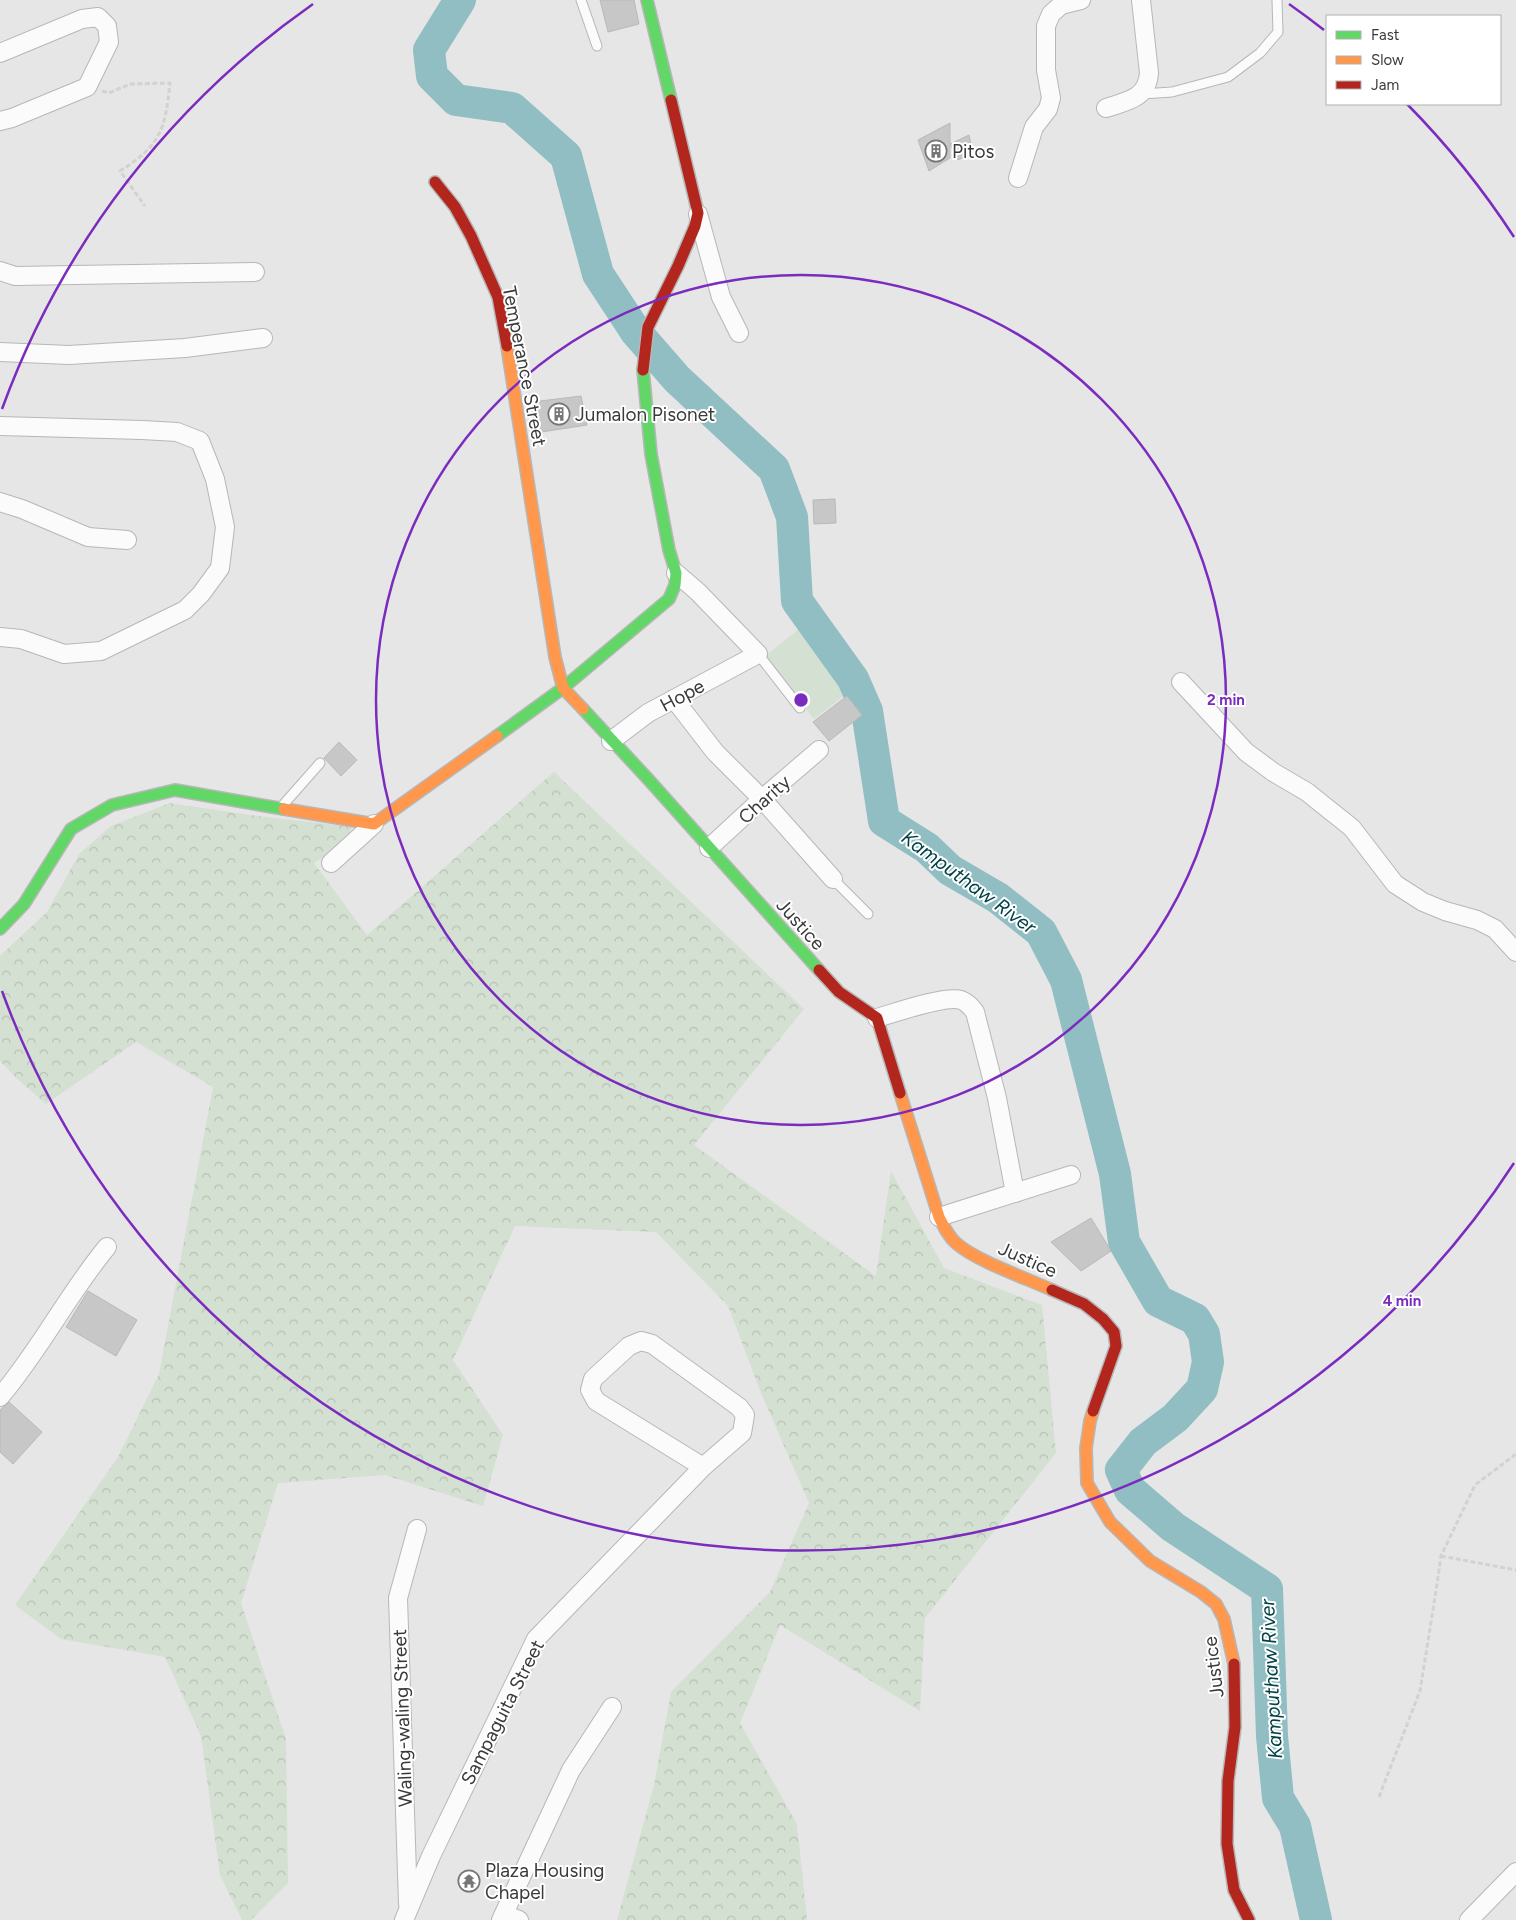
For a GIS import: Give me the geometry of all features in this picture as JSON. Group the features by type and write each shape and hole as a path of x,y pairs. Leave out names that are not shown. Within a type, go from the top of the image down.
{"street":[{"path":"647,0 698,213 721,297 739,333"},
{"path":"1018,178 1034,127 1048,110 1051,98 1046,70 1046,26 1051,14 1061,5 1081,0"},
{"path":"1106,108 1131,100 1142,94 1148,84 1149,73 1141,0"},
{"path":"0,53 82,19 98,17 107,26 109,42 87,87 6,119 0,136"},
{"name":"Temperance Street","path":"435,182 455,207 471,236 498,297 511,365 555,657 563,688"},
{"path":"331,863 374,824 563,688 669,599 675,585 676,573 669,550 651,454 643,372 648,327 678,266 695,226 698,213"},
{"path":"0,271 16,276 255,272"},
{"path":"0,352 69,355 185,348 263,338"},
{"path":"0,426 177,432 200,441 215,479 225,527 220,568 201,594 185,610 101,651 64,654 21,639 0,637"},
{"path":"0,502 22,509 88,537 127,540"},
{"path":"676,573 698,592 758,654"},
{"name":"Hope","path":"611,741 648,713 758,654"},
{"path":"1181,682 1246,752 1273,772 1307,792 1352,828 1394,884 1423,902 1495,928 1516,952"},
{"name":"Justice","path":"563,688 648,779 839,992 877,1018 939,1217 947,1233 957,1244 983,1259 1084,1304 1103,1318 1114,1332 1116,1346 1090,1421 1086,1448 1087,1483 1110,1522 1150,1561 1201,1592 1216,1604 1224,1619 1234,1665 1235,1727 1228,1781 1227,1844 1234,1890 1249,1920"},
{"path":"674,699 715,752 762,799 834,879"},
{"name":"Charity","path":"709,848 819,750"},
{"path":"0,929 24,904 71,830 112,805 175,790 374,824"},
{"path":"877,1018 953,998 962,1000 975,1012 997,1098 1015,1193"},
{"path":"939,1217 1071,1175"},
{"path":"0,1397 17,1377 88,1269 107,1246"},
{"name":"Sampaguita Street","path":"406,1915 431,1856 536,1639 703,1467 742,1433 745,1415 740,1407 652,1344 640,1341 629,1346 593,1379 590,1390 596,1400 703,1467"},
{"name":"Waling-waling Street","path":"406,1915 398,1598 417,1529"},
{"path":"508,1918 571,1770 612,1707"},
{"path":"1470,1920 1516,1872"}],"lane":[{"path":"582,0 598,46"},
{"path":"1142,94 1172,92 1228,78 1260,53 1278,32 1278,0"},
{"path":"758,654 800,708"},
{"path":"280,809 320,763"},
{"path":"834,879 868,914"}],"path":[{"path":"87,87 109,93 130,84 170,83 167,113 159,137 142,157 120,171 145,206"},
{"path":"1378,1797 1420,1691 1440,1556 1475,1485 1516,1454"},
{"path":"1440,1556 1516,1570"}],"green space":[{"path":"799,629 850,691 814,719 764,657"},
{"path":"554,772 804,1009 694,1145 876,1276 891,1171 944,1268 1042,1305 1056,1453 925,1618 920,1711 780,1625 740,1723 797,1824 807,1920 617,1920 654,1785 671,1692 770,1592 809,1503 761,1393 728,1306 656,1232 515,1226 453,1360 503,1435 483,1506 385,1475 278,1483 241,1603 286,1739 288,1883 251,1920 242,1920 220,1875 201,1736 165,1657 61,1639 15,1605 118,1457 159,1374 213,1087 136,1042 46,1104 0,1061 0,956 47,912 79,854 111,826 170,803 352,827 345,843 314,863 367,935"}],"building":[{"path":"600,0 634,0 639,24 608,32"},
{"name":"Pitos","path":"950,123 950,158 929,171 918,140"},
{"path":"969,135 973,153 958,160 950,144"},
{"name":"Jumalon Pisonet","path":"581,396 587,425 535,433 532,402"},
{"path":"835,499 836,523 814,524 813,500"},
{"path":"847,696 862,715 829,741 813,722"},
{"path":"339,742 357,760 341,776 324,758"},
{"path":"1091,1218 1111,1251 1081,1271 1051,1242"},
{"path":"88,1291 137,1320 116,1356 66,1327"},
{"path":"9,1402 42,1432 13,1464 0,1452 0,1410"}],"waterway":[{"name":"Kamputhaw River","path":"460,0 429,50 432,76 456,100 512,108 566,156 598,274 636,332 677,379 774,469 792,517 797,601 853,679 867,711 884,821 927,848 950,870 998,898 1041,932 1066,980 1115,1174 1124,1242 1158,1301 1195,1319 1204,1334 1208,1362 1202,1389 1175,1418 1143,1442 1121,1470 1130,1490 1173,1527 1267,1589 1272,1736 1278,1798 1295,1826 1316,1920"}],"traffic: fast":[{"path":"647,0 671,100"},
{"path":"497,736 563,688 669,599 675,585 676,573 669,550 651,454 643,370"},
{"path":"583,709 819,970"},
{"path":"0,929 24,904 71,829 112,805 175,790 284,809"}],"traffic: slow":[{"path":"507,346 555,657 563,688 583,709"},
{"path":"284,809 374,824 497,736"},
{"path":"900,1093 939,1217 946,1231 965,1250 1002,1269 1052,1290"},
{"path":"1093,1411 1086,1448 1087,1483 1110,1522 1150,1561 1201,1592 1216,1604 1224,1619 1234,1664"}],"traffic: jam":[{"path":"643,370 648,327 678,266 695,226 698,213 671,100"},
{"path":"435,182 455,207 471,236 498,297 507,346"},
{"path":"819,970 839,992 877,1018 900,1093"},
{"path":"1052,1290 1084,1304 1103,1319 1114,1332 1116,1346 1093,1411"},
{"path":"1234,1664 1235,1727 1228,1781 1227,1844 1234,1890 1249,1920"}],"place":[{"name":"Pitos","path":"936,151"},
{"name":"Jumalon Pisonet","path":"559,414"},
{"name":"Plaza Housing Chapel","path":"469,1881"}]}
